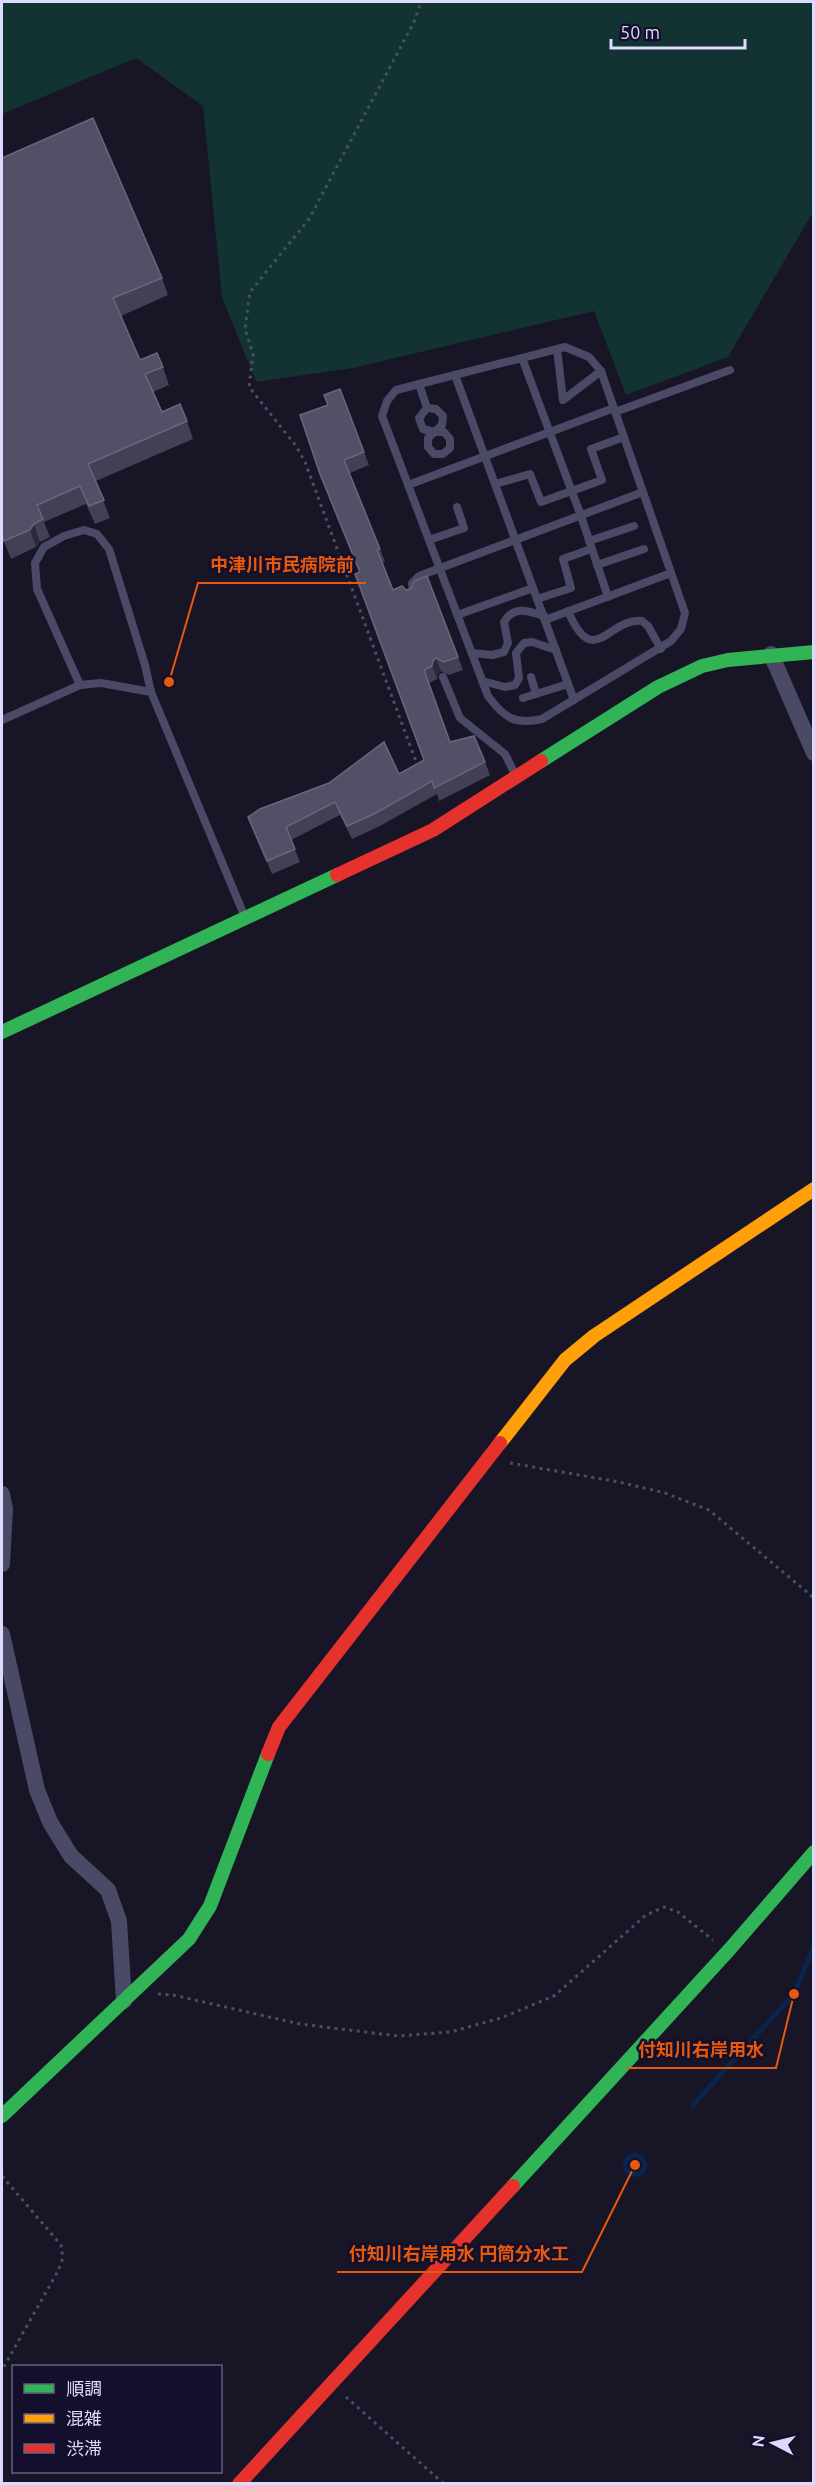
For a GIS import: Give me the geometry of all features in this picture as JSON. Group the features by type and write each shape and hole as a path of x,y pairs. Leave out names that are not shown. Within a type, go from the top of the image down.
{"street":[{"path":"2,1032 433,830 658,687 702,666 771,654 813,652"},
{"path":"771,654 813,753"},
{"path":"2,2116 189,1939 210,1906 250,1796 279,1727 565,1360 813,1189"},
{"path":"2,1494 5,1509 2,1564"},
{"path":"2,1634 37,1790 50,1822 71,1856 108,1890 119,1921 128,1997"},
{"path":"239,2484 729,1950 813,1852"}],"lane":[{"path":"566,347 589,357 601,371 685,613 681,629 661,649 542,719 525,723 512,719 498,710 488,696 382,416 387,401 396,390 522,358 566,347"},
{"path":"557,349 563,400 601,371"},
{"path":"522,358 608,597"},
{"path":"408,485 550,432 730,370"},
{"path":"455,375 574,700"},
{"path":"419,384 427,408"},
{"path":"427,408 436,409 443,416 442,425 435,432 423,429 419,424 419,418 427,408"},
{"path":"495,484 530,474 541,502 602,480 591,449 624,437"},
{"path":"413,597 412,583 419,576 643,492"},
{"path":"429,540 464,528 458,507"},
{"path":"537,599 571,588 563,559 634,526"},
{"path":"80,685 37,589 34,575 35,563 44,547 64,536 84,530 97,534 109,549 145,665 151,692 246,918"},
{"path":"597,565 644,549"},
{"path":"471,653 492,655 504,652 508,643 504,622 508,614 516,610 525,610 544,618 671,573"},
{"path":"457,615 533,588"},
{"path":"568,611 576,629 583,636 594,639 603,640 626,622 642,621 648,626 661,649"},
{"path":"482,681 505,687 515,685 519,678 516,653 524,643 532,642 556,650"},
{"path":"443,677 460,718 505,754 516,777"},
{"path":"531,677 536,694"},
{"path":"2,720 80,685 101,683 151,692"},
{"path":"523,698 568,684"}],"path":[{"path":"420,2 414,22 309,219 250,292 244,329 253,354 249,387 296,446 305,462 420,770"},
{"path":"488,1458 619,1482 664,1493 709,1510 813,1598"},
{"path":"128,1997 172,1995 300,2024 398,2036 450,2032 501,2018 554,1996 646,1915 664,1907 678,1912 706,1936 729,1950"},
{"path":"2,2176 61,2244 63,2258 58,2271 2,2370"},
{"path":"331,2383 444,2484"}],"green space":[{"path":"2,2 813,2 813,212 728,357 626,395 594,311 353,368 256,382 222,297 203,106 136,58 2,114"}],"water":[{"path":"635,2153 644,2156 647,2165 644,2174 635,2177 626,2174 623,2165 626,2156"}],"building":[{"path":"93,118 162,278 113,298 140,360 157,353 163,367 145,374 162,412 180,404 187,421 88,464 104,500 89,506 80,486 37,505 43,519 34,524 30,530 4,541 2,535 2,158"},
{"path":"340,389 364,452 344,460 380,549 377,550 393,590 402,586 406,590 411,589 414,581 427,576 458,657 444,662 436,658 432,666 424,670 450,742 474,736 485,762 434,788 432,781 374,814 347,826 335,802 286,827 295,849 267,861 248,817 260,809 329,783 384,742 399,774 424,760 355,574 360,572 320,474 300,415 328,405 324,395"}],"waterway":[{"path":"693,2105 794,1994 814,1946"}],"traffic: fast":[{"path":"541,761 658,687 702,666 728,660 814,652"},
{"path":"2,1032 337,875"},
{"path":"2,2116 189,1939 210,1906 268,1754"},
{"path":"513,2186 729,1950 814,1852"}],"traffic: slow":[{"path":"500,1443 565,1360 594,1336 814,1189"}],"traffic: jam":[{"path":"337,875 433,830 541,761"},
{"path":"268,1754 279,1727 500,1443"},
{"path":"239,2484 513,2186"}],"place":[{"name":"中津川市民病院前","path":"169,682"},
{"name":"付知川右岸用水","path":"794,1994"},
{"name":"付知川右岸用水 円筒分水工","path":"635,2165"}]}
